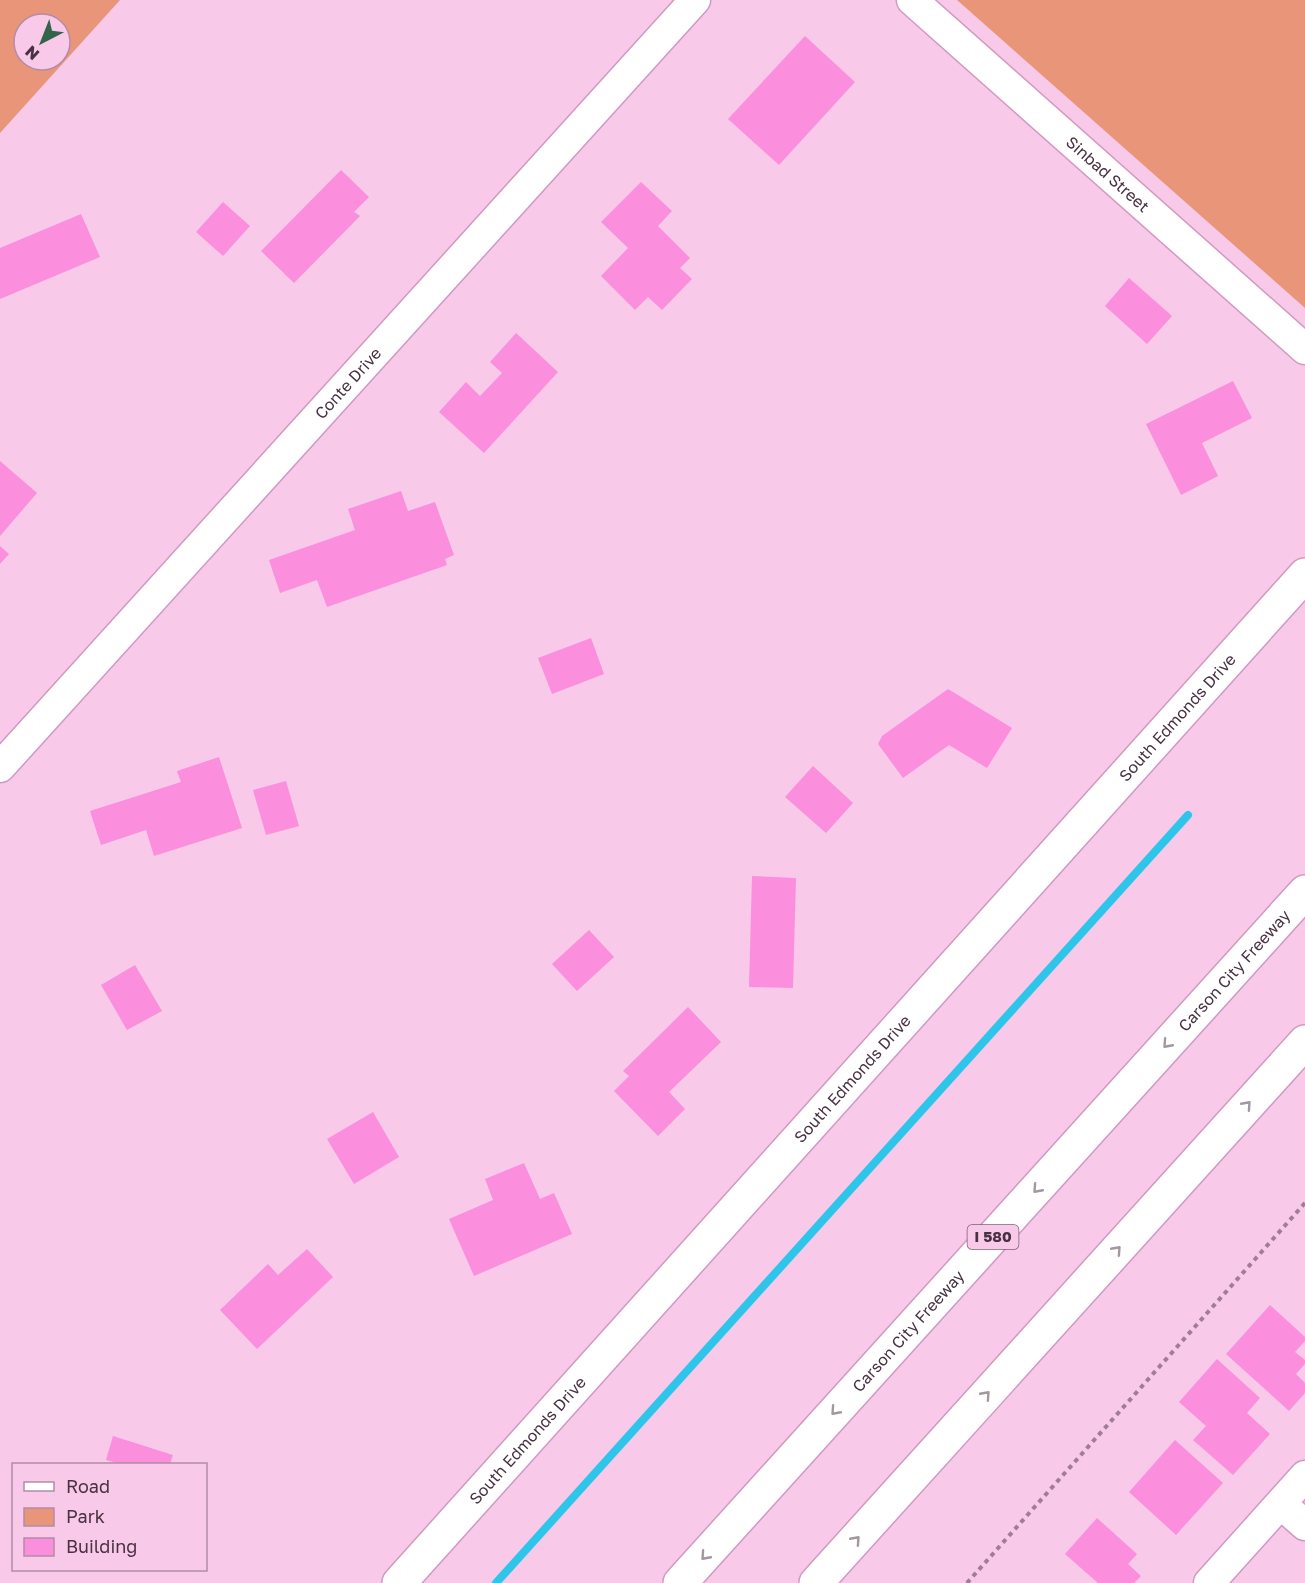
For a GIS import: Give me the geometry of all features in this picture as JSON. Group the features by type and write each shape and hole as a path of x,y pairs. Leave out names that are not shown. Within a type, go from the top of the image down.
{"main road":[{"name":"South Edmonds Drive","path":"399,1583 1305,575"},
{"name":"Carson City Freeway","path":"680,1583 1305,892"},
{"path":"816,1583 1305,1042"}],"street":[{"name":"Conte Drive","path":"0,767 695,0"},
{"name":"Sinbad Street","path":"912,0 1305,349"},
{"path":"1209,1583 1305,1476"},
{"path":"1281,1504 1305,1525"}],"path":[{"path":"967,1583 1305,1203"}],"green space":[{"path":"0,0 120,0 72,53 72,12 12,12 12,72 55,72 0,133"},
{"path":"957,0 1305,0 1305,308"}],"building":[{"path":"805,36 855,82 779,165 728,119"},
{"path":"341,170 369,197 354,212 360,216 294,283 261,251"},
{"path":"641,182 672,211 658,226 690,258 680,268 692,279 662,310 648,297 635,310 601,276 628,248 601,222"},
{"path":"223,202 250,226 223,256 196,232"},
{"path":"81,214 100,257 0,299 0,248"},
{"path":"1129,278 1172,316 1147,344 1105,306"},
{"path":"516,333 558,372 484,453 439,412 466,382 480,396 502,373 490,362"},
{"path":"1233,381 1252,418 1202,443 1218,476 1181,495 1146,424"},
{"path":"0,461 37,493 0,536"},
{"path":"401,491 408,511 435,502 454,555 445,559 447,565 327,607 317,580 280,593 269,560 355,530 348,509"},
{"path":"0,546 9,554 0,564"},
{"path":"591,638 604,674 552,694 538,658"},
{"path":"948,689 1012,728 987,768 949,745 903,778 878,744 882,736"},
{"path":"219,757 242,828 154,856 146,830 101,845 90,811 181,782 177,771"},
{"path":"813,766 853,803 826,833 785,797"},
{"path":"286,781 299,826 266,835 253,790"},
{"path":"752,876 796,878 793,988 749,987"},
{"path":"589,930 614,957 577,991 552,964"},
{"path":"135,965 162,1011 127,1030 101,985"},
{"path":"688,1007 721,1042 669,1092 685,1109 658,1136 614,1091 629,1076 623,1071"},
{"path":"373,1112 399,1157 354,1184 327,1139"},
{"path":"524,1163 540,1199 554,1193 572,1234 474,1276 449,1219 493,1200 485,1179"},
{"path":"307,1249 333,1277 257,1349 220,1310 268,1264 278,1275"},
{"path":"1270,1305 1305,1337 1305,1341 1295,1352 1305,1360 1305,1364 1296,1374 1305,1383 1305,1393 1289,1411 1226,1354"},
{"path":"1217,1359 1260,1398 1247,1413 1270,1434 1233,1475 1193,1440 1206,1426 1179,1402"},
{"path":"113,1436 173,1455 170,1463 116,1463 106,1460"},
{"path":"1175,1440 1223,1483 1176,1535 1129,1492"},
{"path":"1097,1518 1137,1554 1128,1564 1141,1576 1134,1583 1098,1583 1065,1554"}],"waterway":[{"path":"496,1583 1188,815"}]}
